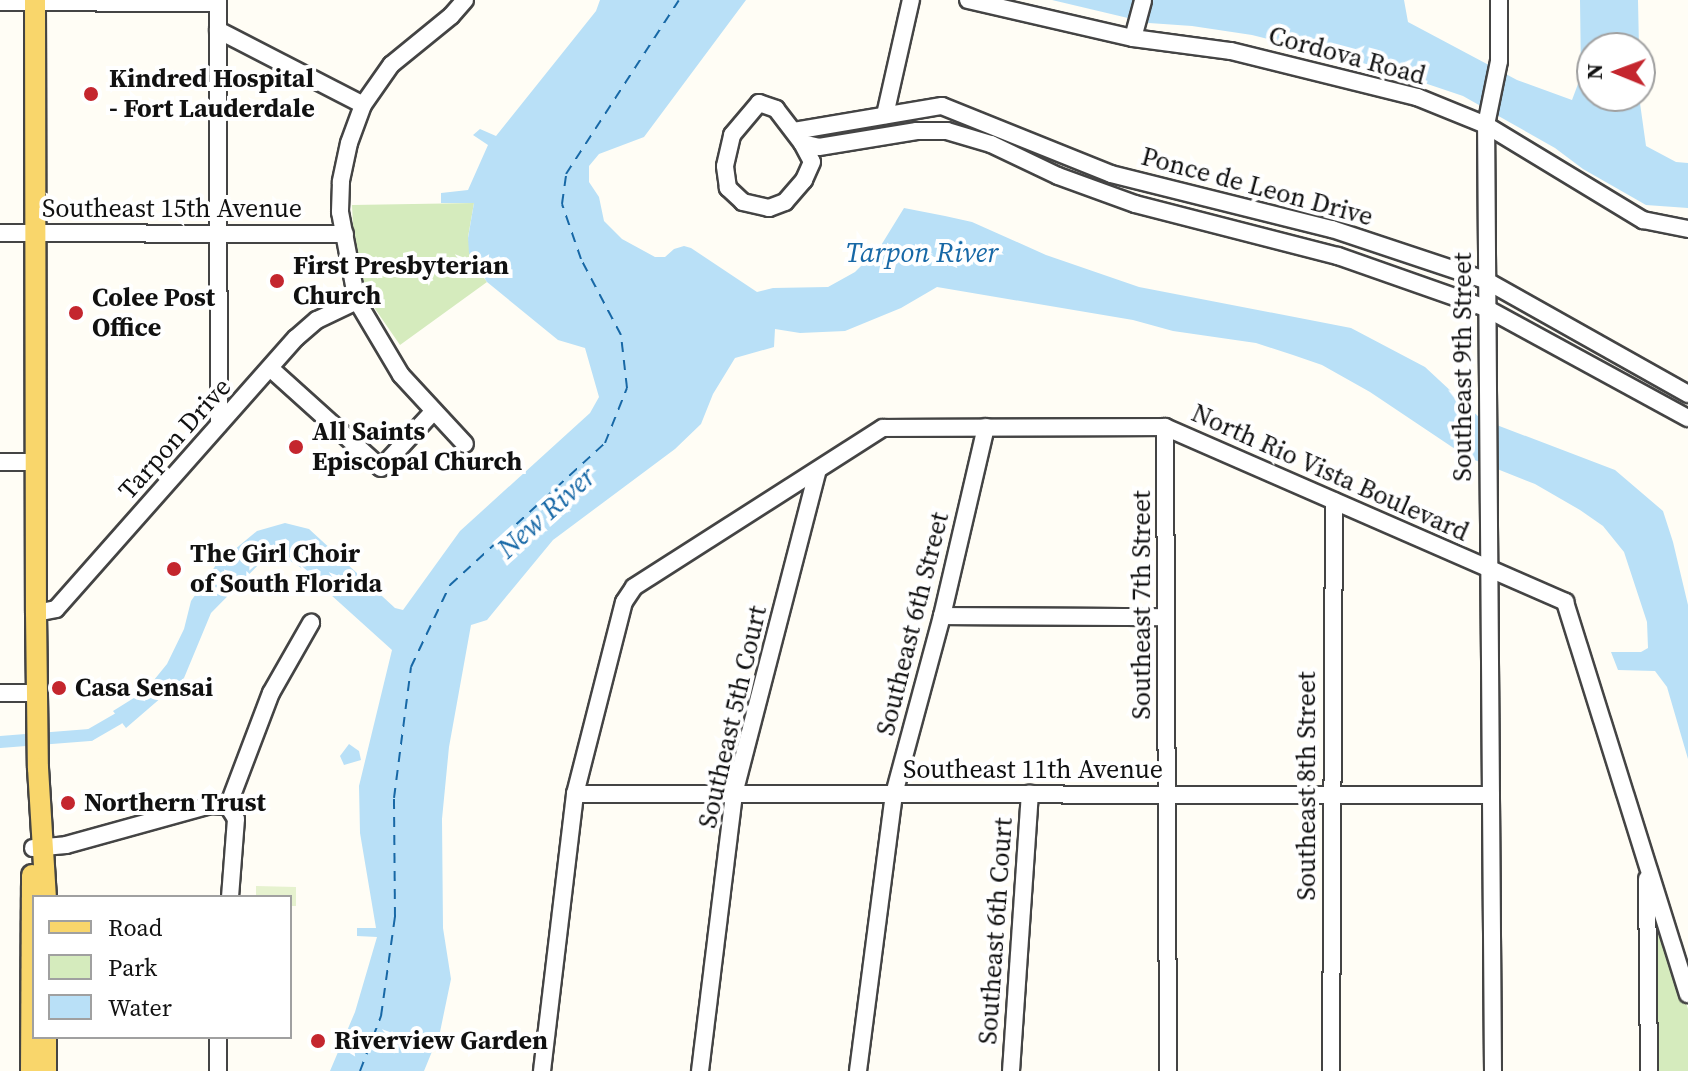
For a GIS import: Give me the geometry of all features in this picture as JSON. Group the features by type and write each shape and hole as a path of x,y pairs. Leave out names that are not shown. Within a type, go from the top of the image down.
{"main road":[{"path":"35,1 37,895"},
{"path":"38,848 46,895"},
{"path":"31,1071 32,1039"},
{"path":"46,1039 46,1071"}],"street":[{"path":"465,0 451,16 391,65 363,105 349,143 341,182 340,212 357,301 401,375 432,413 465,444"},
{"path":"885,115 911,0"},
{"name":"Cordova Road","path":"968,0 1231,51 1417,97 1486,125 1643,220 1688,229"},
{"path":"1135,31 1143,0"},
{"name":"Southeast 9th Street","path":"1493,1071 1485,280 1486,125 1499,61 1499,0"},
{"path":"0,2 218,2 219,424"},
{"path":"218,30 363,105"},
{"path":"759,103 776,109 798,137 812,162 804,180 785,202 769,208 743,202 728,188 725,166 732,135 759,103"},
{"name":"Ponce de Leon Drive","path":"798,137 885,115 942,106 1111,174 1332,229 1485,280 1688,394"},
{"name":"Ponce de Leon Drive","path":"798,137 819,147 917,131 947,131 991,144 1058,176 1135,204 1338,256 1486,308 1653,396 1688,418"},
{"name":"Southeast 15th Avenue","path":"0,233 345,234"},
{"name":"Tarpon Drive","path":"36,613 56,609 219,424 317,320 357,301"},
{"path":"270,368 381,468 432,413"},
{"path":"1653,396 1667,384 1688,384"},
{"name":"Southeast 6th Street","path":"858,1071 894,794 942,616 986,427"},
{"name":"North Rio Vista Boulevard","path":"542,1071 575,794 624,602 634,587 817,473 883,428 1165,427 1565,602 1688,994"},
{"name":"Southeast 7th Street","path":"1165,427 1168,1071"},
{"path":"0,462 36,462"},
{"name":"Southeast 5th Court","path":"700,1071 734,794 817,473"},
{"name":"Southeast 8th Street","path":"1331,1071 1330,794 1334,501"},
{"path":"942,616 1164,617"},
{"path":"228,806 271,693 311,623"},
{"path":"0,693 37,693"},
{"name":"Southeast 11th Avenue","path":"575,794 1491,795"},
{"name":"Southeast 6th Court","path":"1011,1071 1030,794"},
{"path":"38,848 66,845 210,805 228,806 234,813 236,825 230,895"},
{"path":"1647,857 1649,1071"},
{"path":"1648,937 1670,936"},
{"path":"218,1039 218,1071"}],"green space":[{"path":"474,203 468,237 474,264 487,282 400,345 371,303 362,280 354,246 352,205"},
{"path":"256,886 296,887 296,906 292,906 292,895 256,895"},
{"path":"1659,935 1667,940 1688,1009 1688,1071 1651,1071 1655,937"}],"water":[{"path":"600,0 746,0 644,137 599,154 589,166 589,182 599,197 604,221 622,239 655,257 665,257 674,249 684,246 691,248 757,292 773,288 828,287 855,272 880,247 904,208 945,216 972,222 1046,255 1139,287 1351,328 1425,367 1481,419 1615,470 1663,511 1673,542 1688,605 1688,759 1667,687 1655,671 1618,670 1611,652 1641,652 1648,648 1647,622 1624,552 1603,526 1580,510 1535,484 1467,457 1370,392 1322,365 1256,343 1173,331 1133,320 937,287 901,308 845,331 800,333 775,329 774,347 735,358 713,394 701,424 675,449 553,540 487,620 471,625 449,747 442,819 443,928 451,979 440,1032 424,1071 330,1071 355,1012 377,937 357,936 357,928 376,928 360,833 359,786 392,650 300,567 281,555 267,556 211,613 184,678 126,728 113,711 145,691 167,664 184,629 191,601 216,565 257,531 285,523 309,529 395,608 403,610 460,531 590,413 599,397 585,348 558,340 487,282 469,253 468,238 474,203 441,203 441,193 468,190 488,145 473,135 480,129 496,136 596,11"},
{"path":"1052,0 1404,0 1408,22 1517,80 1572,100 1576,89 1576,112 1641,112 1646,146 1676,162 1688,163 1688,208 1646,205 1583,169 1555,148 1463,96 1374,66 1252,35 1149,23"},
{"path":"1580,0 1638,0 1639,32 1580,32"},
{"path":"349,744 359,751 361,760 344,765 340,756"}],"waterway":[{"path":"0,742 90,735 118,719"}],"ferry route":[{"path":"360,1071 381,1016 395,917 394,798 411,667 450,585 605,443 627,388 621,335 581,259 562,204 566,174 679,0"}],"place":[{"name":"Kindred Hospital - Fort Lauderdale","path":"91,94"},
{"name":"First Presbyterian Church","path":"277,281"},
{"name":"Colee Post Office","path":"76,313"},
{"name":"All Saints Episcopal Church","path":"296,447"},
{"name":"The Girl Choir of South Florida","path":"174,569"},
{"name":"Casa Sensai","path":"59,688"},
{"name":"Northern Trust","path":"68,803"},
{"name":"Riverview Garden","path":"318,1041"}],"water label":[{"name":"Tarpon River","path":"922,252"},
{"name":"New River","path":"546,512"}]}
